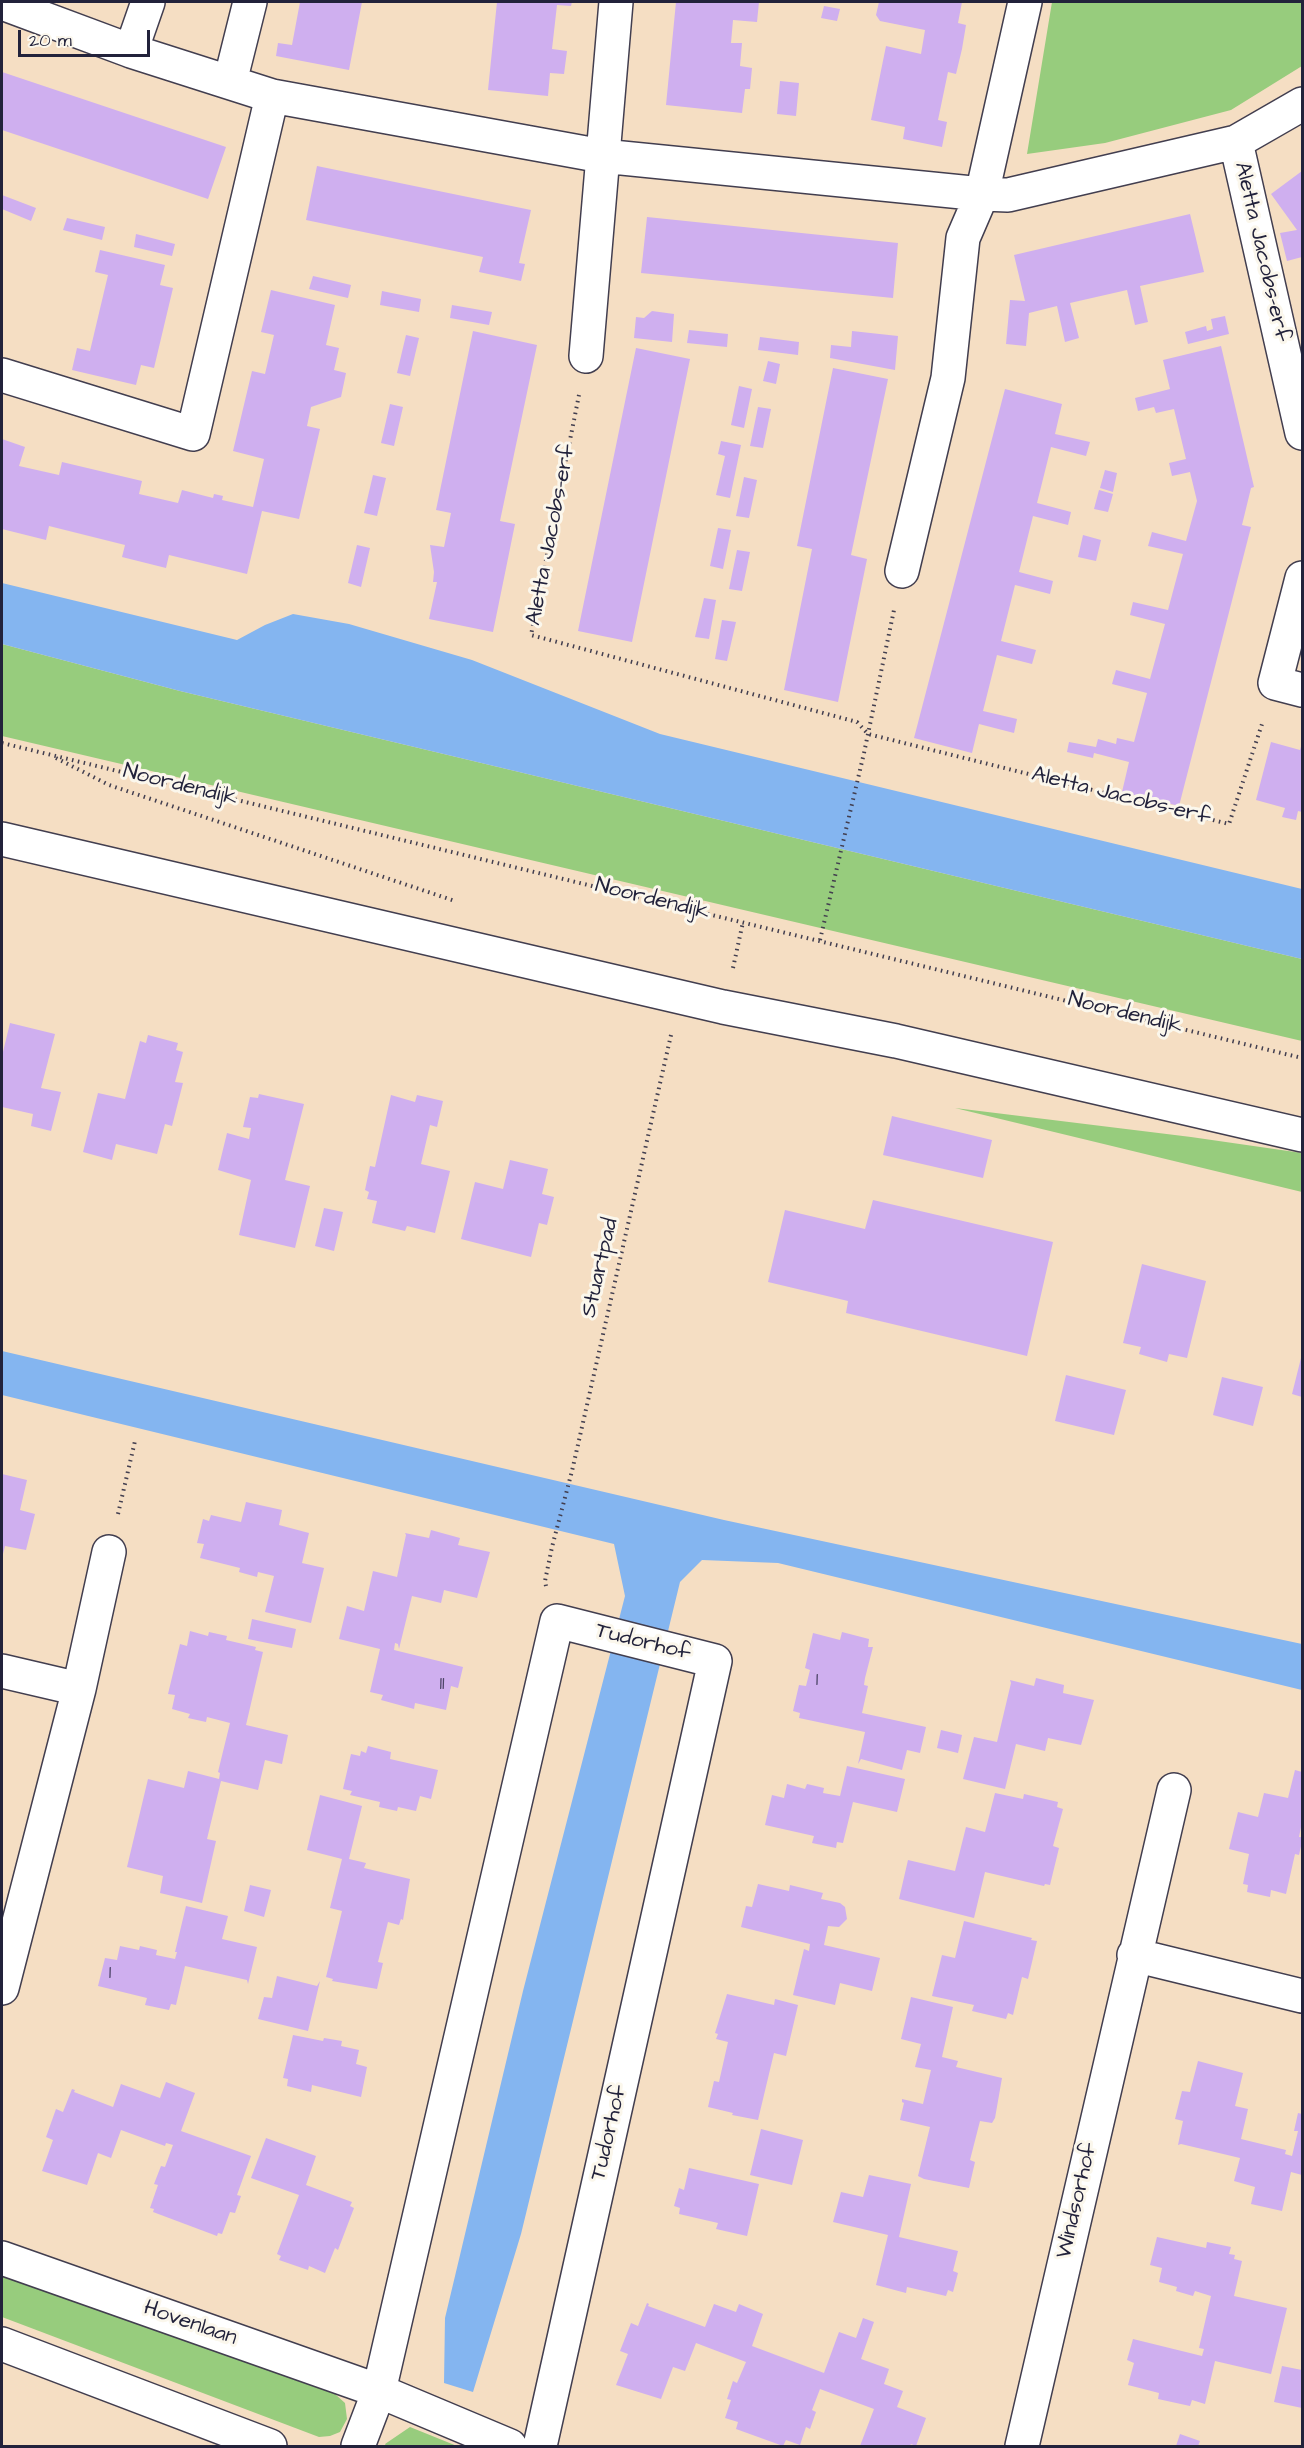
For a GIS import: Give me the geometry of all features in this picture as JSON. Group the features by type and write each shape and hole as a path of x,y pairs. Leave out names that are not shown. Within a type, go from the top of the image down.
{"street":[{"path":"131,51 148,2"},
{"path":"230,82 250,2"},
{"path":"586,356 616,2"},
{"path":"902,571 948,378 963,238 982,194 1025,2"},
{"name":"Aletta Jacobs-erf","path":"2,3 131,51 272,96 602,156 982,194 1008,195 1236,142 1302,104"},
{"path":"2,375 194,434 272,96"},
{"name":"Aletta Jacobs-erf","path":"1236,142 1302,433"},
{"path":"1289,686 1302,578"},
{"path":"2,839 723,1007 896,1041 1302,1135"},
{"path":"2,1988 79,1689 110,1552"},
{"name":"Tudorhof","path":"379,2391 556,1621 715,1661 540,2446"},
{"path":"2,1671 79,1689"},
{"name":"Windsorhof","path":"1022,2446 1174,1790"},
{"path":"1134,1955 1302,1996"},
{"name":"Hovenlaan","path":"2,2258 379,2391 510,2446"},
{"path":"2,2344 270,2446"},
{"path":"358,2446 379,2391"}],"path":[{"name":"Aletta Jacobs-erf","path":"586,356 531,635 857,722 868,734 1229,824 1289,686"},
{"path":"820,940 864,753 902,571"},
{"name":"Noordendijk","path":"2,743 1302,1058"},
{"path":"49,754 109,785 461,903"},
{"path":"723,1007 743,922"},
{"name":"Stuartpad","path":"552,1546 572,1471 680,997"},
{"path":"110,1552 135,1441"}],"green space":[{"path":"1052,2 1302,2 1302,66 1231,110 1105,143 1027,154"},
{"path":"2,644 180,691 1302,959 1302,1041 2,736"},
{"path":"955,1108 1302,1153 1302,1192"},
{"path":"2,2268 335,2394 345,2403 347,2419 340,2432 319,2437 2,2317"},
{"path":"410,2427 457,2446 386,2446 385,2444"}],"water":[{"path":"2,583 237,640 265,625 293,614 349,624 472,660 660,734 1302,889 1302,959 180,691 2,644"},
{"path":"2,1351 724,1520 1302,1644 1302,1690 778,1563 702,1560 680,1582 521,2234 473,2392 444,2383 445,2318 523,1991 625,1596 614,1544 2,1395"}],"building":[{"path":"300,2 362,2 349,70 276,56 278,43 292,45"},
{"path":"497,2 572,2 571,6 557,5 552,49 567,51 564,74 550,73 548,96 488,90"},
{"path":"676,2 759,2 757,22 733,20 731,43 742,43 740,66 752,68 750,89 745,89 742,113 666,105"},
{"path":"879,2 962,2 958,23 966,25 962,49 956,74 948,72 938,120 947,122 942,147 903,139 905,127 871,120 886,46 921,54 925,30 880,21 876,15"},
{"path":"824,6 840,9 837,21 821,18"},
{"path":"2,72 226,147 208,199 2,130"},
{"path":"780,81 799,83 796,116 777,114"},
{"path":"317,166 531,210 519,263 525,264 521,281 479,272 483,257 306,220"},
{"path":"1302,171 1302,257 1287,261 1280,233 1297,230 1271,194"},
{"path":"2,195 36,208 31,221 2,209"},
{"path":"1190,214 1204,272 1140,286 1148,322 1135,325 1127,290 1070,303 1079,338 1065,342 1057,306 1029,313 1026,346 1006,344 1010,300 1025,301 1014,255"},
{"path":"647,217 898,243 893,298 641,273"},
{"path":"67,218 105,227 102,240 63,230"},
{"path":"136,234 175,244 172,256 134,247"},
{"path":"100,250 165,265 160,285 173,288 154,368 141,365 136,385 72,370 77,348 90,351 108,275 95,272"},
{"path":"313,276 351,285 348,298 309,289"},
{"path":"271,290 335,305 326,345 339,348 334,370 346,373 341,397 311,407 307,426 320,429 299,519 262,511 247,574 169,555 166,568 122,557 125,545 49,526 46,540 2,529 2,439 25,447 19,466 59,475 62,462 142,481 139,494 178,503 182,490 213,498 214,494 223,496 222,500 253,507 264,459 233,451 252,371 265,374 274,335 261,332"},
{"path":"382,291 421,299 419,312 380,305"},
{"path":"452,305 492,312 489,325 450,318"},
{"path":"652,311 674,314 672,342 634,338 636,317 644,318"},
{"path":"1225,316 1229,334 1188,344 1185,332 1206,326 1207,331 1213,329 1211,319"},
{"path":"689,330 728,334 727,347 687,343"},
{"path":"473,331 537,345 500,521 515,524 493,632 429,619 437,582 433,582 434,572 430,545 444,547 451,513 436,510"},
{"path":"852,331 898,336 895,370 830,358 831,345 851,347"},
{"path":"406,335 419,338 410,376 397,373"},
{"path":"760,337 799,342 798,355 758,350"},
{"path":"1221,346 1254,487 1251,488 1242,525 1251,527 1179,806 1122,792 1129,762 1094,753 1093,758 1067,752 1069,742 1096,747 1098,739 1116,744 1117,738 1134,742 1147,693 1112,684 1116,670 1150,679 1165,624 1130,615 1133,602 1168,610 1183,554 1148,546 1152,532 1186,541 1197,501 1190,472 1172,476 1169,463 1186,459 1174,409 1156,413 1154,407 1138,411 1135,398 1170,389 1163,360"},
{"path":"636,348 690,359 632,642 578,631"},
{"path":"768,361 780,364 776,384 763,381"},
{"path":"833,368 888,379 851,555 867,559 838,702 784,690 812,549 797,546"},
{"path":"739,386 752,389 744,428 731,425"},
{"path":"1005,389 1062,404 1055,434 1090,442 1086,456 1051,447 1037,503 1071,512 1068,525 1033,516 1019,572 1053,581 1050,594 1015,585 1001,641 1036,650 1032,664 997,655 983,711 1017,719 1014,733 979,724 972,753 914,738"},
{"path":"390,404 403,407 394,446 381,443"},
{"path":"758,407 771,409 763,448 750,446"},
{"path":"721,441 741,445 730,498 716,495 725,456 718,454"},
{"path":"1105,470 1117,473 1113,492 1100,488"},
{"path":"373,475 386,478 377,516 364,513"},
{"path":"744,477 757,480 749,518 736,516"},
{"path":"1099,490 1113,494 1108,512 1094,509"},
{"path":"718,528 731,530 723,569 710,566"},
{"path":"1083,535 1101,540 1096,561 1078,557"},
{"path":"357,545 370,548 361,587 348,583"},
{"path":"737,550 750,552 742,591 729,589"},
{"path":"704,598 716,600 709,639 695,637"},
{"path":"722,620 736,622 727,661 715,659"},
{"path":"1271,742 1300,750 1302,743 1302,812 1298,811 1296,820 1282,817 1285,808 1256,800"},
{"path":"10,1023 55,1034 41,1088 61,1092 51,1131 31,1126 33,1114 2,1107 2,1056"},
{"path":"148,1035 178,1043 176,1050 183,1052 175,1082 183,1083 172,1126 165,1124 157,1154 116,1144 112,1160 83,1152 98,1093 125,1099 140,1041 146,1043"},
{"path":"259,1094 304,1104 285,1180 310,1186 295,1248 239,1235 251,1180 218,1170 227,1133 249,1139 251,1128 243,1127 250,1097 258,1098"},
{"path":"391,1095 415,1102 417,1095 443,1101 437,1127 430,1125 421,1164 450,1171 435,1233 407,1226 405,1231 372,1223 377,1201 367,1199 369,1192 365,1190 370,1166 375,1167"},
{"path":"892,1116 992,1140 983,1178 883,1155"},
{"path":"510,1160 548,1169 542,1194 554,1197 547,1225 539,1223 531,1257 461,1239 475,1182 503,1189"},
{"path":"873,1200 1053,1242 1027,1356 846,1313 848,1301 768,1282 785,1210 865,1229"},
{"path":"324,1208 343,1212 334,1251 315,1246"},
{"path":"1142,1264 1206,1281 1187,1358 1169,1354 1167,1362 1139,1354 1141,1347 1123,1343"},
{"path":"1302,1354 1302,1397 1292,1394"},
{"path":"1066,1375 1126,1390 1114,1435 1055,1421"},
{"path":"1222,1377 1263,1387 1253,1426 1213,1415"},
{"path":"2,1474 27,1480 20,1510 35,1514 26,1550 5,1546 2,1558"},
{"path":"246,1502 282,1510 279,1525 309,1533 302,1563 324,1568 311,1623 265,1612 274,1576 258,1572 257,1577 239,1572 240,1568 200,1558 204,1544 197,1543 203,1519 209,1521 211,1515 241,1522"},
{"path":"431,1530 460,1538 458,1545 490,1552 477,1598 444,1590 441,1603 412,1596 399,1649 398,1644 395,1643 394,1650 463,1667 458,1688 451,1686 446,1710 415,1703 414,1709 381,1700 383,1695 370,1692 380,1649 339,1639 347,1606 364,1611 373,1571 397,1577 405,1533 429,1538"},
{"path":"252,1619 296,1629 292,1648 248,1639"},
{"path":"190,1631 208,1636 209,1632 227,1636 226,1640 256,1647 255,1650 263,1652 246,1725 288,1735 282,1764 265,1760 258,1790 221,1781 207,1839 216,1841 202,1903 160,1893 163,1876 127,1867 148,1779 184,1788 188,1771 219,1779 220,1773 218,1772 230,1723 207,1717 206,1722 188,1718 190,1714 172,1709 175,1695 168,1694 180,1644 187,1646"},
{"path":"842,1632 869,1639 868,1647 873,1647 865,1678 864,1685 868,1686 862,1713 926,1727 920,1753 907,1750 902,1770 861,1759 858,1764 865,1732 799,1718 800,1713 793,1711 799,1685 806,1686 810,1670 805,1668 813,1633 840,1640"},
{"path":"1036,1678 1064,1685 1063,1693 1094,1700 1081,1745 1048,1738 1045,1751 1016,1744 1005,1789 963,1779 974,1737 997,1742 1010,1680 1034,1686"},
{"path":"941,1730 962,1735 958,1753 937,1748"},
{"path":"368,1746 391,1752 390,1759 438,1770 431,1799 420,1796 416,1811 398,1807 397,1811 379,1807 380,1802 350,1795 352,1791 343,1789 351,1754 360,1756 361,1751 366,1753"},
{"path":"847,1766 905,1779 897,1812 853,1802 843,1843 837,1842 836,1848 812,1843 814,1836 765,1825 772,1795 784,1798 787,1784 805,1789 807,1784 824,1788 823,1793 840,1796"},
{"path":"1295,1770 1302,1772 1302,1822 1299,1837 1302,1837 1302,1842 1299,1855 1295,1854 1286,1894 1271,1890 1270,1897 1247,1892 1248,1885 1243,1884 1249,1854 1229,1849 1238,1812 1258,1817 1264,1793 1288,1798"},
{"path":"995,1793 1023,1799 1024,1794 1058,1802 1057,1807 1063,1809 1053,1846 1059,1848 1050,1885 1045,1884 1044,1886 985,1872 974,1918 899,1899 908,1860 955,1871 966,1827 985,1832"},
{"path":"320,1795 362,1806 349,1859 366,1863 364,1868 410,1879 403,1920 401,1919 399,1925 388,1922 378,1962 383,1963 377,1989 332,1981 333,1979 326,1977 342,1911 330,1908 342,1859 307,1850"},
{"path":"758,1884 789,1891 790,1885 823,1893 821,1899 840,1903 845,1907 847,1919 839,1927 828,1926 824,1945 880,1958 872,1991 840,1983 835,2005 793,1995 804,1949 809,1951 810,1944 741,1927 746,1906 752,1907"},
{"path":"250,1885 271,1890 264,1917 244,1911"},
{"path":"186,1906 228,1916 222,1939 257,1947 248,1984 247,1980 185,1966 176,2005 171,2004 169,2010 145,2005 147,1998 98,1986 105,1958 117,1960 120,1946 139,1950 140,1946 157,1950 156,1955 175,1959"},
{"path":"964,1921 1037,1941 1028,1979 1022,1977 1013,2015 1008,2013 1006,2019 972,2011 974,2005 932,1996 942,1955 955,1958"},
{"path":"277,1976 317,1986 320,1981 308,2031 258,2019 264,1997 272,1998"},
{"path":"727,1994 774,2005 775,1999 798,2005 786,2056 774,2053 758,2120 708,2107 714,2081 719,2082 728,2042 716,2039 718,2034 715,2033"},
{"path":"911,1997 953,2007 942,2057 958,2061 956,2067 1002,2078 995,2118 992,2123 980,2121 970,2160 975,2162 969,2188 918,2176 930,2127 900,2120 904,2103 902,2099 923,2104 931,2070 915,2067 921,2044 901,2039"},
{"path":"293,2035 323,2041 324,2038 342,2041 341,2046 359,2050 356,2064 367,2067 361,2097 312,2085 311,2092 287,2086 288,2079 283,2078"},
{"path":"1198,2061 1243,2073 1235,2106 1248,2109 1241,2139 1286,2150 1285,2154 1292,2156 1298,2131 1294,2131 1298,2113 1302,2114 1302,2175 1291,2172 1282,2211 1251,2204 1255,2187 1234,2181 1240,2158 1178,2145 1183,2121 1175,2119 1182,2091 1190,2092"},
{"path":"166,2082 195,2093 181,2131 251,2156 237,2195 241,2196 235,2213 230,2212 222,2234 218,2233 217,2236 153,2212 154,2209 150,2208 158,2185 154,2184 161,2166 165,2167 173,2145 166,2143 165,2146 121,2130 111,2158 98,2153 87,2185 42,2171 53,2140 46,2137 56,2109 63,2112 72,2089 75,2090 74,2092 113,2107 121,2084 160,2098"},
{"path":"761,2129 803,2140 792,2185 750,2175"},
{"path":"266,2138 316,2156 306,2185 352,2202 350,2206 354,2208 338,2250 335,2248 325,2273 309,2266 308,2270 279,2260 281,2256 277,2254 299,2195 251,2178"},
{"path":"689,2168 759,2184 747,2236 716,2229 718,2223 679,2214 680,2208 674,2206 679,2188 684,2190"},
{"path":"869,2175 911,2184 899,2237 958,2251 953,2271 958,2273 953,2292 948,2290 946,2296 907,2287 906,2293 876,2285 888,2235 833,2222 841,2192 863,2197"},
{"path":"1157,2237 1206,2248 1207,2242 1231,2247 1229,2254 1235,2255 1234,2259 1242,2261 1234,2296 1287,2308 1271,2374 1215,2361 1205,2404 1192,2400 1190,2406 1158,2399 1159,2393 1128,2385 1134,2363 1127,2360 1133,2339 1202,2356 1204,2349 1199,2348 1211,2296 1195,2291 1193,2296 1176,2291 1177,2287 1159,2282 1162,2268 1150,2265"},
{"path":"647,2303 648,2306 705,2327 714,2304 736,2312 739,2304 763,2314 752,2346 824,2373 839,2332 856,2338 863,2318 874,2322 861,2359 889,2369 884,2384 903,2391 897,2407 926,2418 916,2446 911,2444 910,2446 860,2446 874,2409 820,2389 812,2410 816,2412 810,2429 806,2427 800,2445 786,2440 783,2446 736,2429 738,2422 725,2418 731,2400 727,2399 733,2381 737,2383 746,2362 696,2343 685,2371 673,2367 661,2399 616,2385 628,2354 620,2351 631,2323 638,2326"},
{"path":"1282,2366 1302,2370 1302,2408 1274,2402"},
{"path":"1180,2434 1200,2441 1198,2446 1176,2446"}]}
